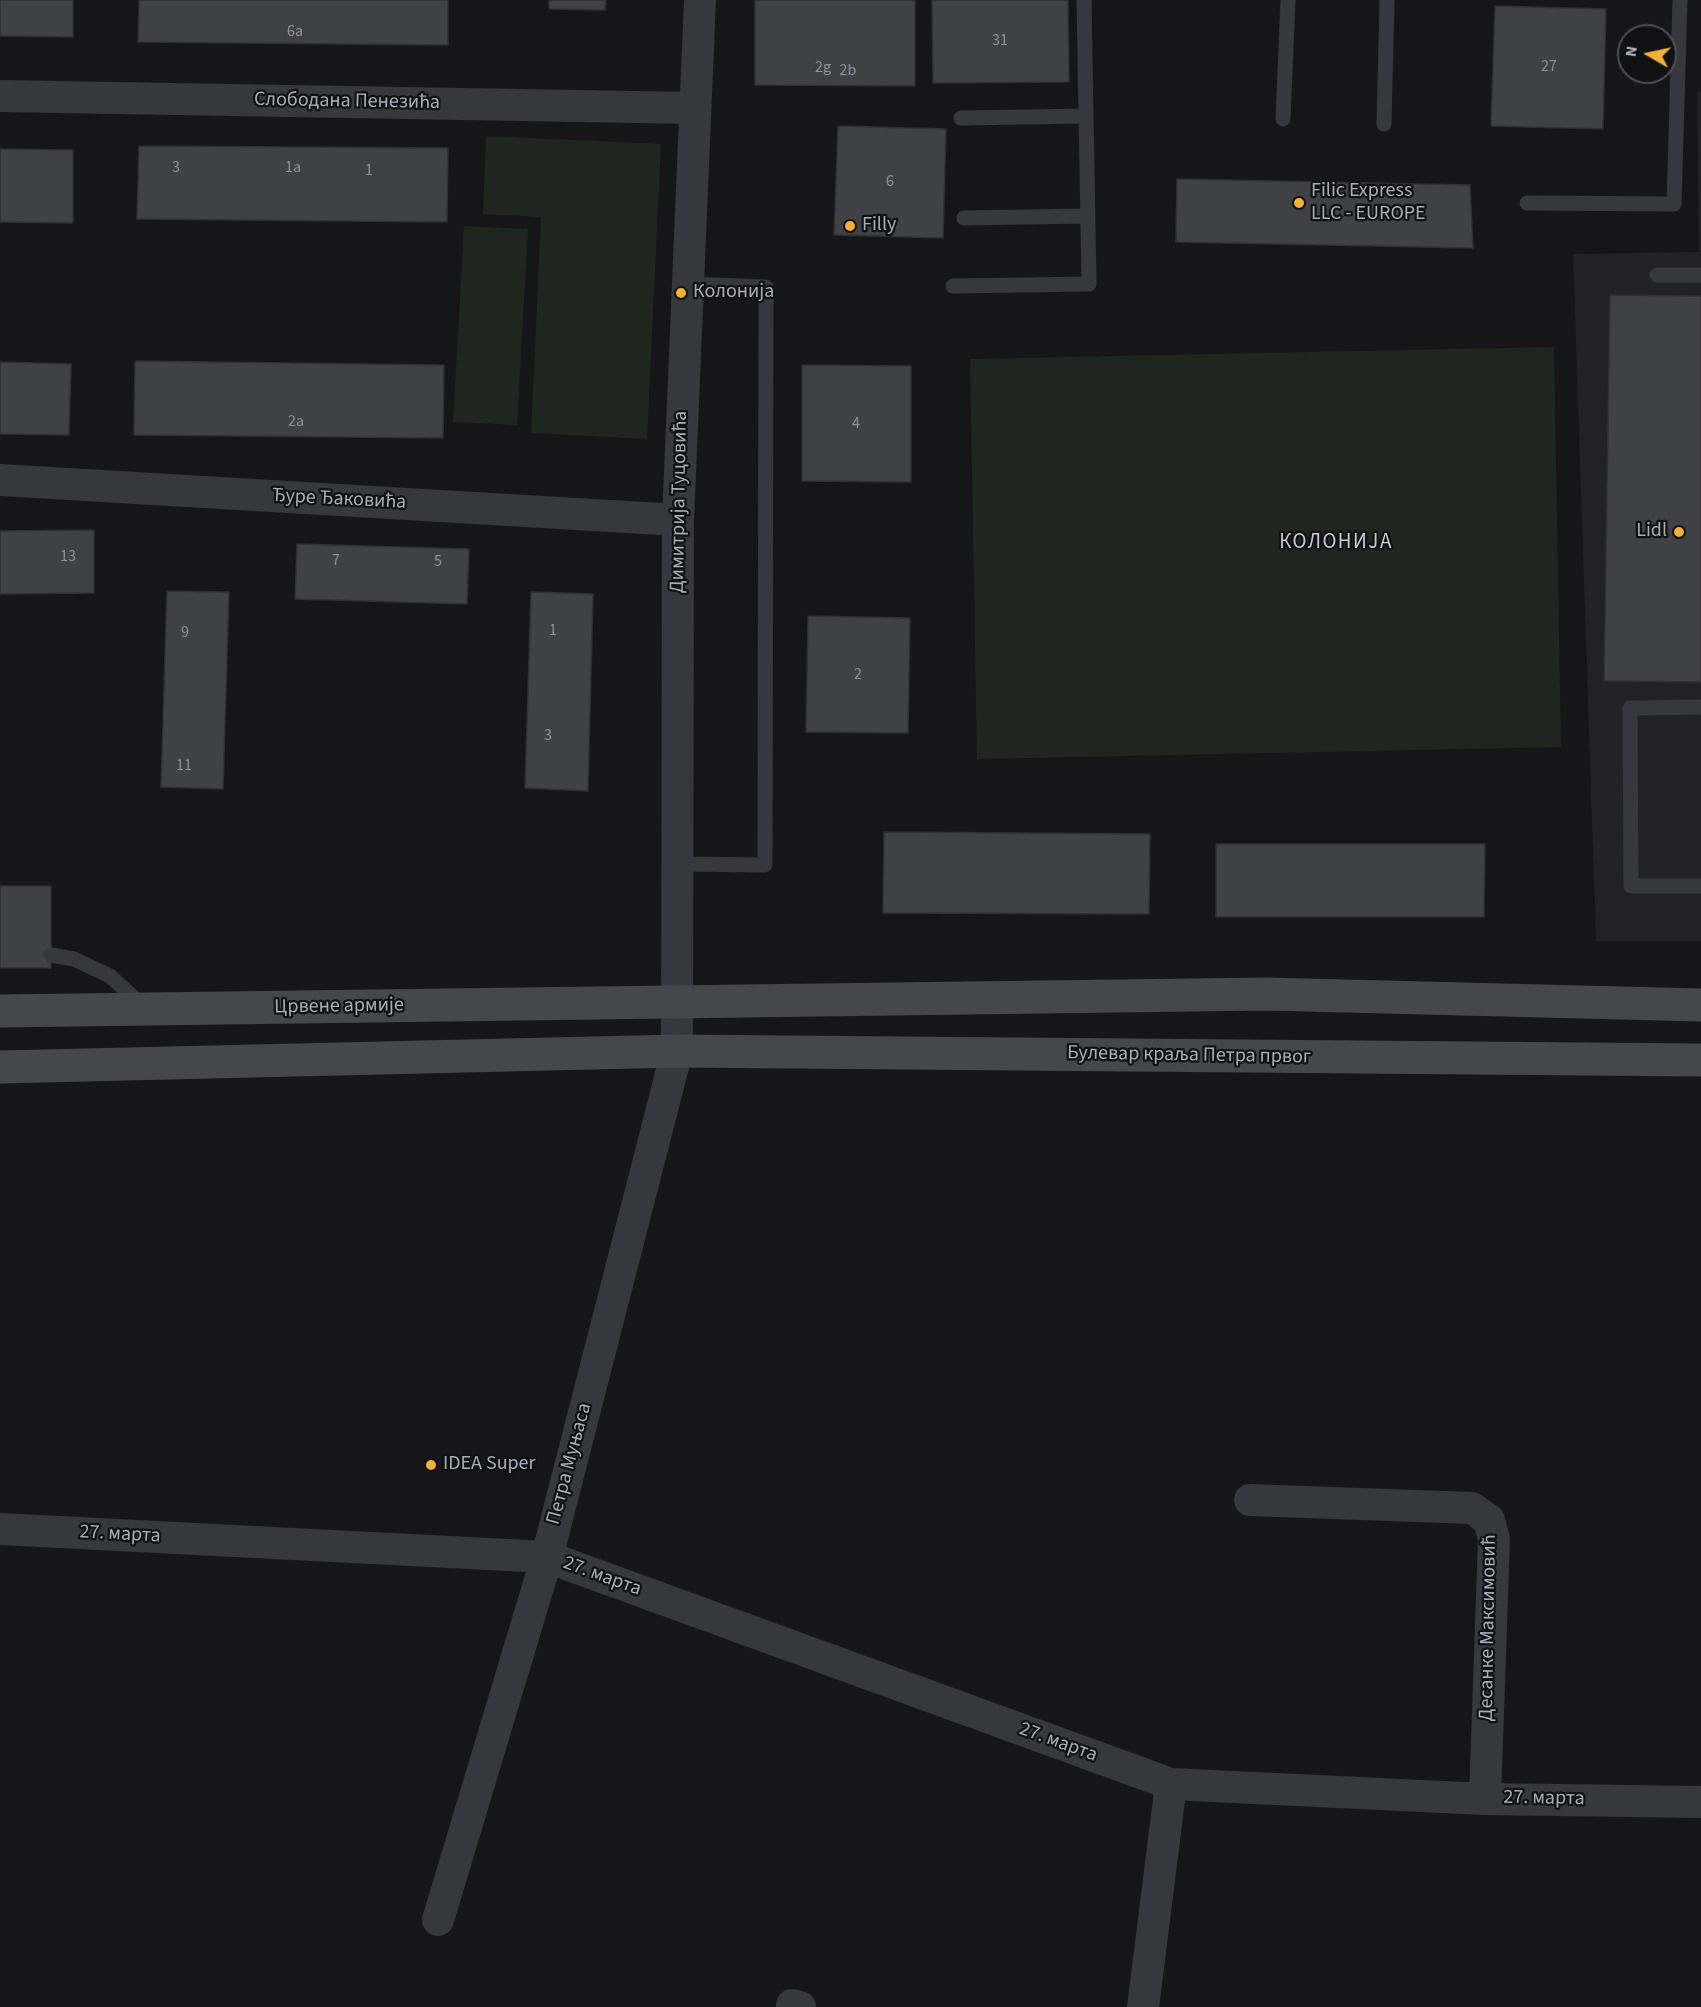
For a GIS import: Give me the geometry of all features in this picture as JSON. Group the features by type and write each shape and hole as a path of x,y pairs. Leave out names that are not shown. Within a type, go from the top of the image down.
{"main road":[{"path":"679,1004 1266,994 1701,1005"},
{"name":"Црвене армије","path":"0,1011 679,1004"},
{"path":"0,1067 677,1051"},
{"name":"Булевар краља Петра првог","path":"677,1051 1701,1060"}],"street":[{"name":"Димитрија Туцовића","path":"679,1004 678,520 700,0"},
{"name":"Слободана Пенезића","path":"0,96 694,108"},
{"name":"Ђуре Ђаковића","path":"0,480 678,520"},
{"name":"Петра Муњаса","path":"438,1920 547,1557 677,1051 679,1004"},
{"name":"Десанке Максимовић","path":"1250,1500 1472,1508 1489,1520 1494,1539 1485,1799"},
{"name":"27. марта","path":"0,1529 547,1557 1171,1785 1485,1799 1701,1802"},
{"path":"1143,2007 1171,1785"}],"lane":[{"path":"952,286 1089,284 1084,0"},
{"path":"1283,119 1288,0"},
{"path":"1384,124 1387,0"},
{"path":"1527,203 1674,204 1680,0"},
{"path":"961,118 1086,116"},
{"path":"964,218 1088,216"},
{"path":"1657,275 1701,275"},
{"path":"678,864 765,865 766,287 688,284"},
{"path":"1701,707 1630,708 1631,886 1701,886"},
{"path":"51,955 74,959 110,976 146,1009"}],"shaded area":[{"path":"1697,92 1701,92 1701,941 1596,941 1573,254 1699,252"},
{"path":"486,136 661,144 647,439 531,433 541,217 483,214"},
{"path":"464,226 528,229 517,425 453,422"},
{"path":"1554,347 1561,747 977,759 970,359"}],"building":[{"path":"0,0 73,0 73,37 0,36"},
{"path":"139,0 448,0 448,45 138,42"},
{"path":"549,0 606,0 605,10 549,9"},
{"path":"755,0 915,0 915,86 755,85"},
{"path":"932,0 1068,0 1069,82 933,83"},
{"path":"1495,6 1606,9 1603,129 1491,126"},
{"path":"838,126 946,129 943,238 834,235"},
{"path":"139,146 448,148 447,222 137,219"},
{"path":"0,149 73,150 73,223 0,222"},
{"path":"1177,179 1470,185 1473,248 1176,242"},
{"path":"1610,295 1701,296 1701,682 1604,681"},
{"path":"135,361 444,365 443,438 134,435"},
{"path":"0,362 71,364 69,435 0,434"},
{"path":"802,365 911,366 911,482 802,481"},
{"path":"94,530 94,593 0,594 0,531"},
{"path":"297,544 469,549 467,604 295,599"},
{"path":"167,591 229,592 223,789 161,787"},
{"path":"531,592 593,594 588,791 525,788"},
{"path":"808,616 910,618 908,733 806,732"},
{"path":"884,832 1150,834 1149,914 883,913"},
{"path":"1216,844 1485,844 1484,917 1216,917"},
{"path":"0,886 51,886 51,968 0,968"}],"place":[{"name":"Filic Express LLC - EUROPE","path":"1299,203"},
{"name":"Filly","path":"850,226"},
{"name":"Колонија","path":"681,293"},
{"name":"Lidl","path":"1679,532"},
{"name":"IDEA Super","path":"431,1465"}],"district":[{"name":"КОЛОНИЈА","path":"1336,543"}]}
